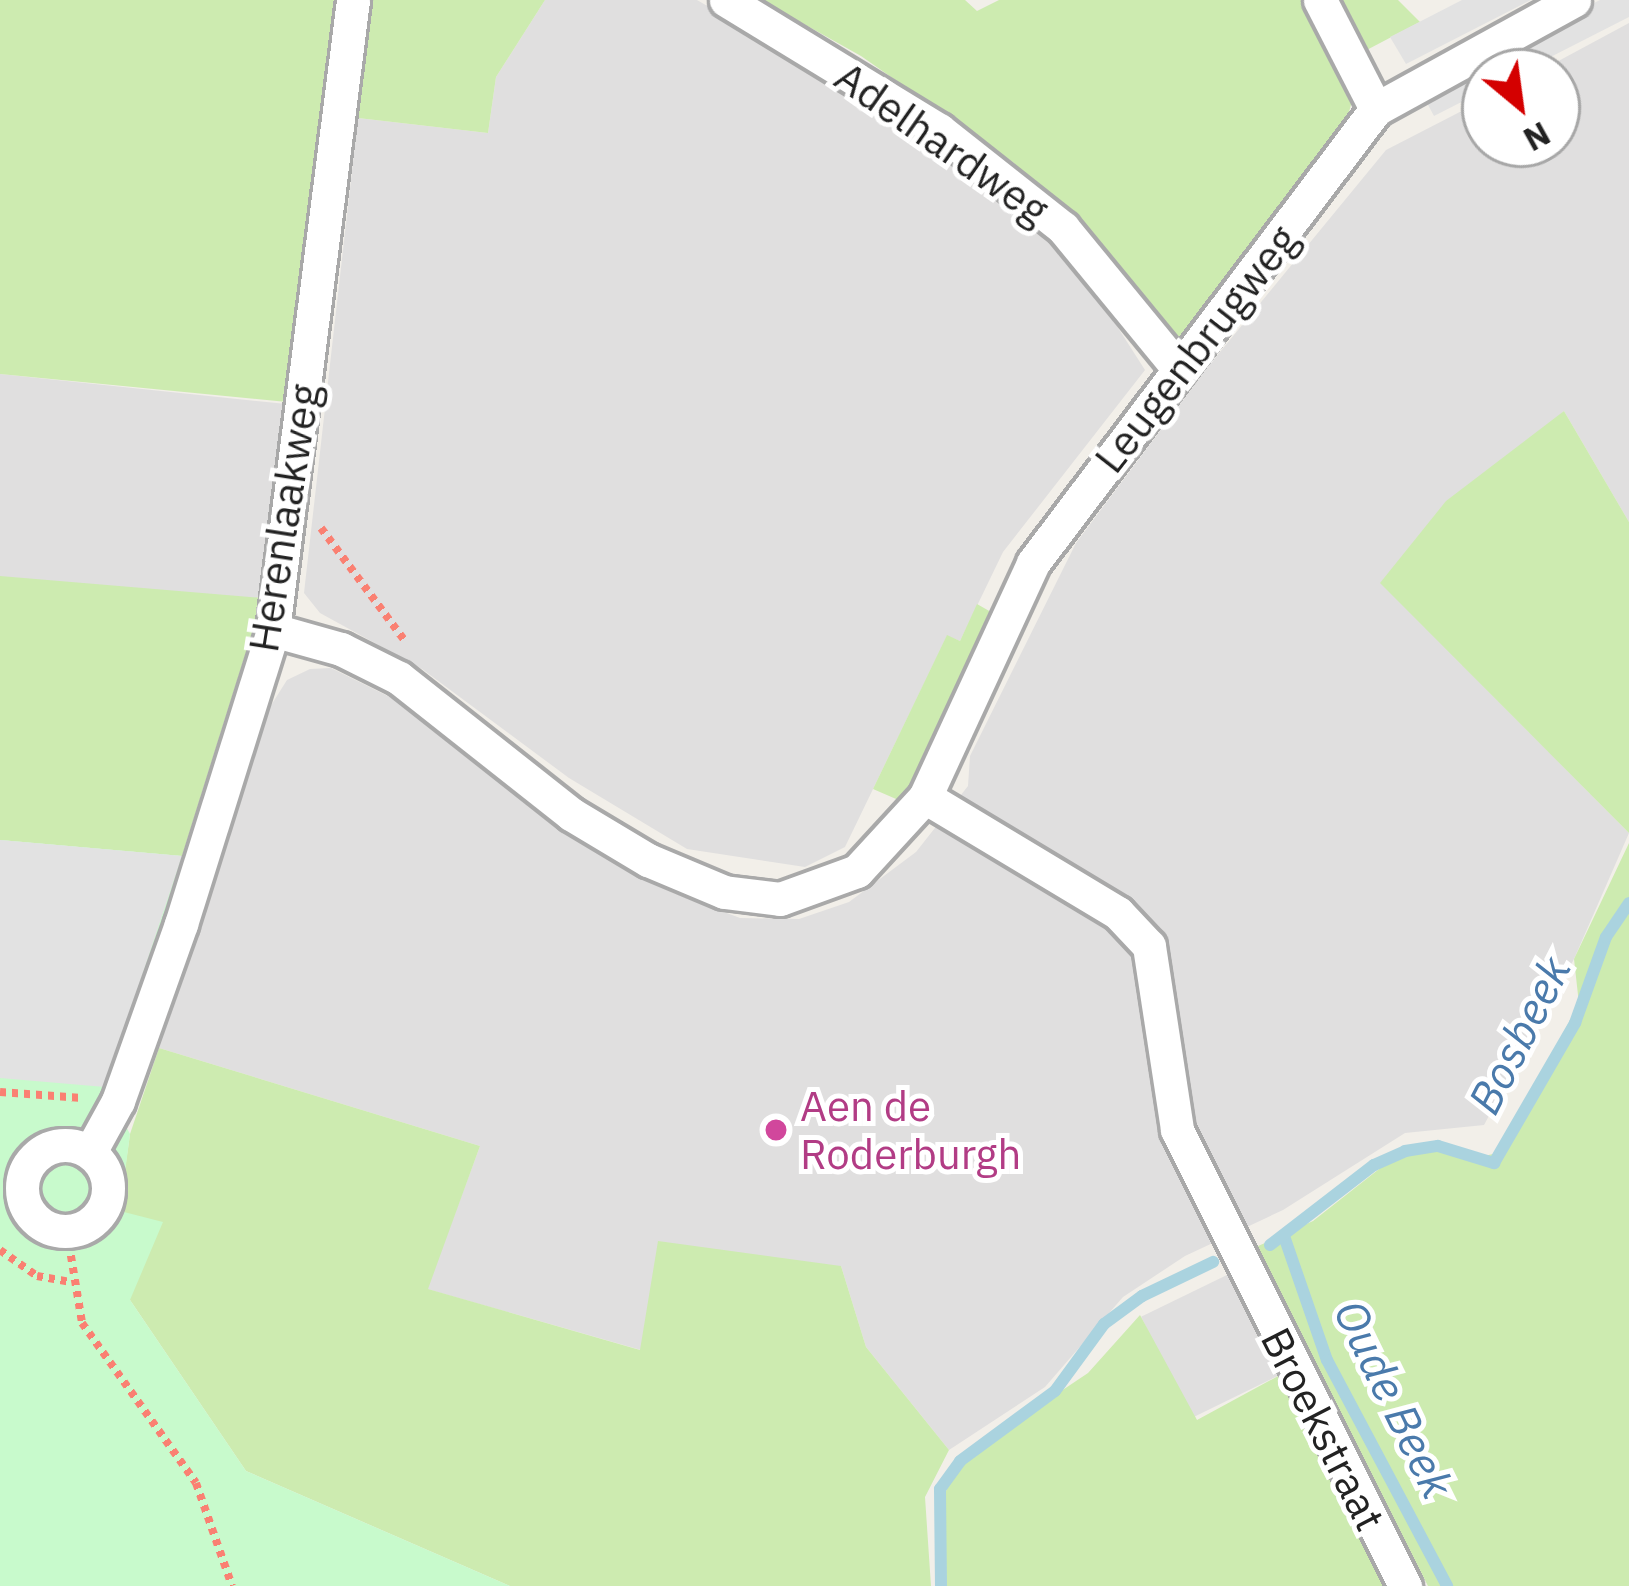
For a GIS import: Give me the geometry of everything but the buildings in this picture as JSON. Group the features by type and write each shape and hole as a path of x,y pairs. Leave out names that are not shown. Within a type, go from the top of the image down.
{"street":[{"name":"Herenlaakweg","path":"90,1152 118,1101 273,630 353,0"},
{"name":"Adelhardweg","path":"726,0 939,130 1063,228 1179,369"},
{"path":"1320,0 1376,109"},
{"name":"Leugenbrugweg","path":"273,630 341,649 414,690 571,814 648,860 724,892 780,899 857,871 925,797 1033,563 1376,109 1574,0"},
{"name":"Broekstraat","path":"925,797 1141,933 1159,970 1162,1065 1177,1130 1243,1271 1405,1586"},
{"path":"48,1148 90,1152 106,1173 108,1200 93,1222 68,1232 33,1218 11,1181 48,1148"}],"path":[{"path":"291,489 414,652 414,690"},
{"path":"0,1092 118,1101"},
{"path":"68,1232 71,1282 101,1355 164,1430 196,1483 232,1586"},
{"path":"0,1250 37,1276 71,1282"}],"shaded area":[{"path":"545,0 697,0 809,65 1007,196 1067,248 1145,370 1003,552 960,641 947,636 845,847 805,867 687,849 569,778 422,669 320,613 304,593 358,118 488,133 496,77"},
{"path":"1462,0 1531,0 1406,64 1390,37"},
{"path":"1600,0 1629,0 1629,17 1568,48 1504,48"},
{"path":"1629,23 1629,522 1564,411 1381,583 1629,833 1574,959 1484,1125 1405,1133 1283,1210 1185,1256 1123,1297 1045,1387 949,1450 866,1347 841,1266 641,1350 427,1289 480,1146 159,1048 270,707 287,680 310,669 331,668 402,703 565,834 671,892 740,918 799,919 849,902 916,852 968,786 970,756 1076,543 1206,369 1386,150 1461,111 1461,168 1581,168 1581,49"},
{"path":"1461,70 1461,102 1434,116 1420,90"},
{"path":"0,374 286,404 265,605 0,577"},
{"path":"0,840 182,856 105,1087 0,1078"},
{"path":"1231,1273 1281,1375 1191,1418 1141,1317"}],"green space":[{"path":"0,0 338,0 287,402 0,374"},
{"path":"372,0 545,0 496,77 488,133 358,118"},
{"path":"761,0 965,0 977,11 999,0 1303,0 1352,101 1346,123 1187,336 1172,338 1014,163 861,56"},
{"path":"1335,0 1398,0 1420,22 1361,53"},
{"path":"1564,411 1629,522 1629,833 1380,583 1446,501"},
{"path":"0,576 263,598 182,856 0,840"},
{"path":"977,604 991,612 918,777 903,802 873,789 947,635 960,641"},
{"path":"0,840 182,856 109,1094 130,1134 120,1211 163,1222 130,1300 246,1471 510,1586 0,1586"},
{"path":"1629,843 1629,1586 1428,1586 1256,1247 1313,1221 1402,1151 1443,1148 1472,1159 1497,1153 1579,1004 1574,959"},
{"path":"159,1048 480,1146 428,1289 640,1350 658,1241 841,1266 866,1347 949,1450 925,1497 931,1586 510,1586 246,1471 130,1300 119,1212 130,1134"},
{"path":"1140,1315 1197,1420 1280,1375 1384,1586 942,1586 935,1537 948,1483 979,1446 1088,1373"}],"waterway":[{"name":"Bosbeek","path":"1270,1245 1374,1165 1405,1151 1438,1146 1494,1163 1575,1023 1606,937 1629,903"},
{"name":"Oude Beek","path":"1285,1239 1327,1360 1447,1586"},
{"name":"Bosbeek","path":"941,1586 940,1489 960,1461 1055,1391 1104,1324 1142,1296 1213,1262"}],"place":[{"name":"Aen de Roderburgh","path":"776,1130"}]}
